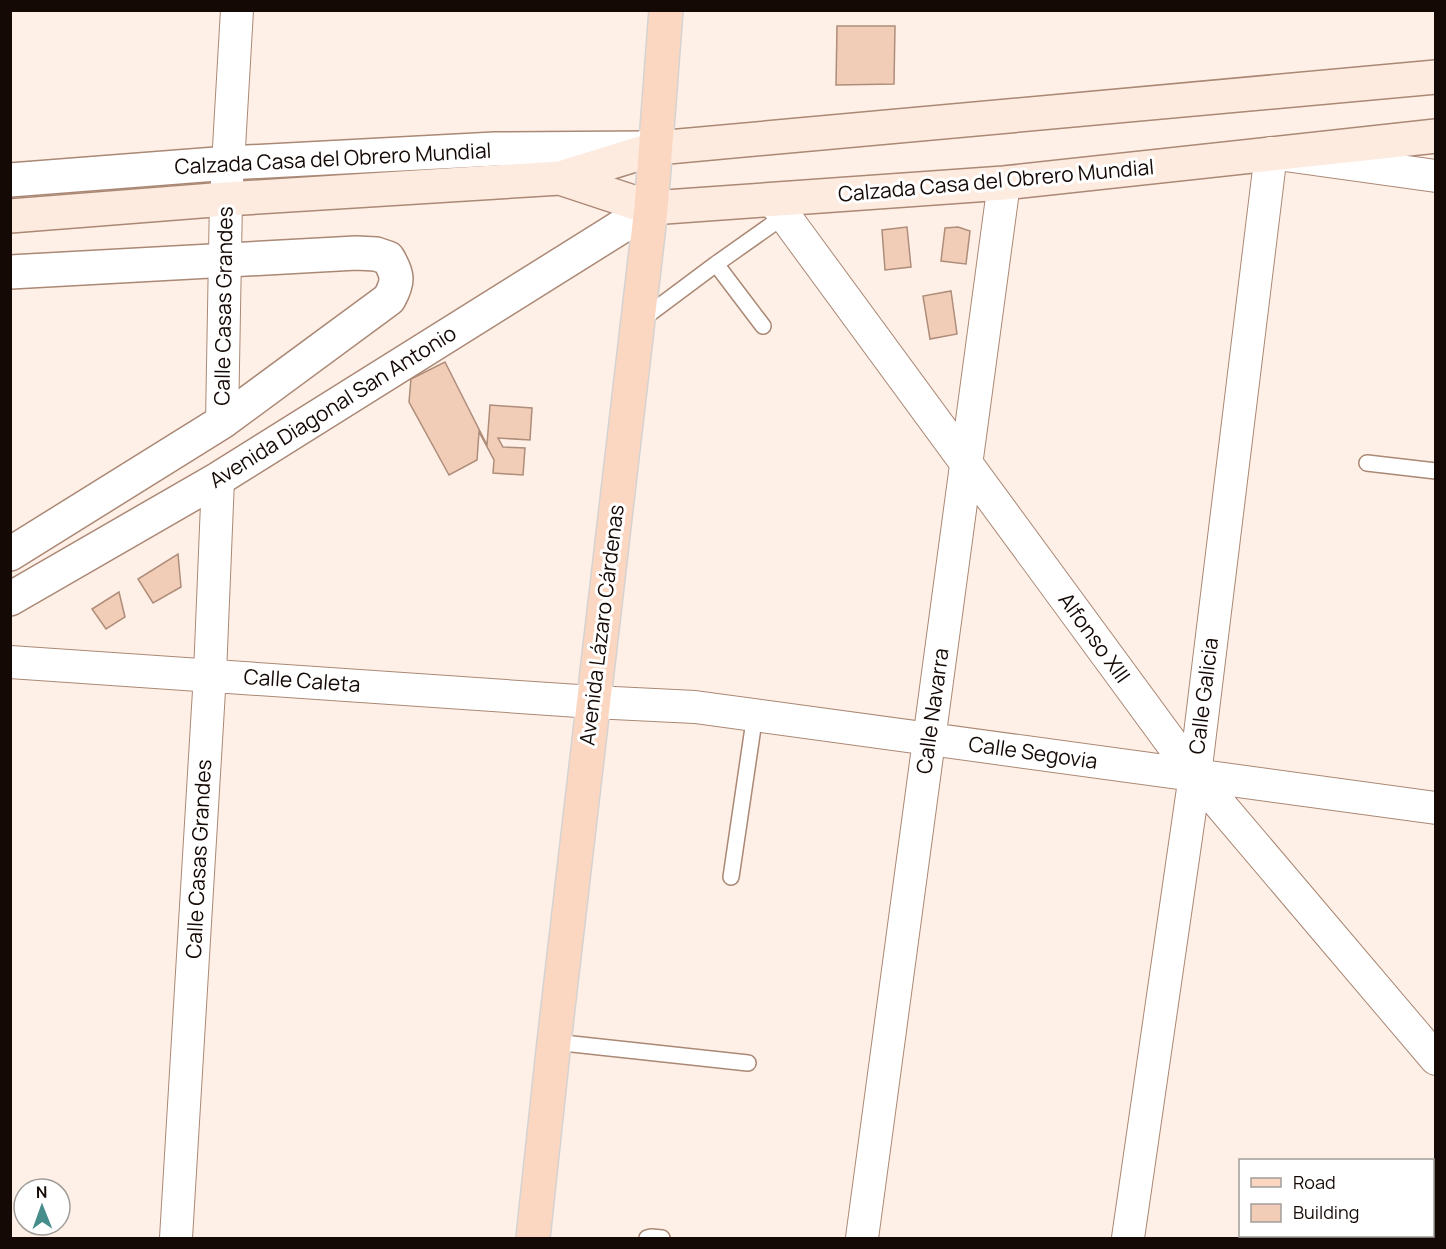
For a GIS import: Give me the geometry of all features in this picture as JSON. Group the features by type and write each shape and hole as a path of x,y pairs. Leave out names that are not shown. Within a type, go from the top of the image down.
{"main road":[{"name":"Avenida Lázaro Cárdenas","path":"533,1239 651,208 666,10"},
{"name":"Calzada Casa del Obrero Mundial","path":"10,216 226,199 560,178 657,148 1436,77"},
{"name":"Calzada Casa del Obrero Mundial","path":"560,178 651,208 778,208 1436,136"}],"street":[{"name":"Calle Casas Grandes","path":"222,422 226,199 237,10"},
{"name":"Calzada Casa del Obrero Mundial","path":"10,180 229,163 495,149 657,148"},
{"path":"1271,153 1436,176"},
{"name":"Calle Galicia","path":"1128,1239 1195,775 1271,153"},
{"name":"Calle Navarra","path":"862,1239 1004,183"},
{"name":"Avenida Diagonal San Antonio","path":"10,599 218,479 651,208"},
{"name":"Alfonso XIII","path":"778,208 1195,775 1436,1059"},
{"path":"10,272 356,253 376,254 387,258 396,271 397,285 389,299 222,422 10,554"},
{"name":"Calle Casas Grandes","path":"176,1239 210,674 218,479"},
{"name":"Calle Caleta","path":"10,662 593,702"},
{"name":"Calle Segovia","path":"593,702 695,707 755,714 1436,808"},
{"path":"1434,1239 1436,1230"}],"lane":[{"path":"638,322 716,264 778,208"},
{"path":"716,264 763,326"},
{"path":"1367,463 1436,471"},
{"path":"731,877 755,714"},
{"path":"554,1042 748,1063"},
{"path":"647,1239 651,1237 662,1239"}],"building":[{"path":"837,26 895,26 894,84 836,85"},
{"path":"907,227 911,267 885,270 882,230"},
{"path":"958,227 970,231 966,264 941,261 945,228"},
{"path":"951,291 957,334 930,339 923,296"},
{"path":"445,362 487,445 490,405 532,408 530,440 498,438 503,447 525,448 523,475 493,473 494,460 479,432 477,460 449,475 409,402 411,379"},
{"path":"178,554 181,587 153,603 138,579"},
{"path":"119,592 125,617 106,629 92,609"}]}
